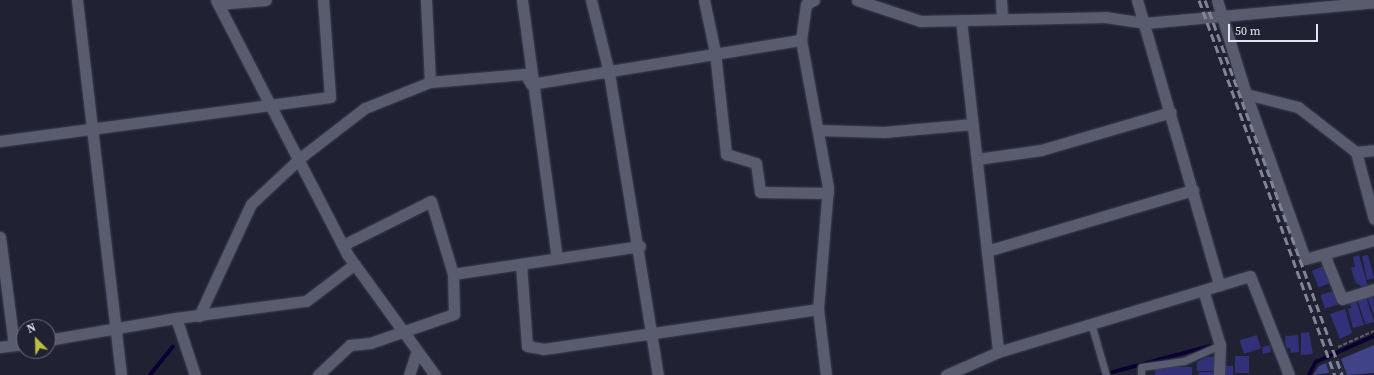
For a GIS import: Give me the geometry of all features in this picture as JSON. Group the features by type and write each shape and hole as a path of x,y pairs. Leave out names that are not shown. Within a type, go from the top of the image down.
{"street":[{"path":"76,0 90,129 121,375"},
{"path":"266,0 217,2 274,106 343,245 435,375"},
{"path":"0,141 274,106 330,97 323,0"},
{"path":"426,0 430,82"},
{"path":"522,0 531,84 557,258"},
{"path":"591,0 609,73 640,246 658,375"},
{"path":"704,0 715,52 726,154 756,163 760,192 828,193"},
{"path":"814,0 806,4 802,40 819,130 828,193 818,309 826,375"},
{"path":"858,0 920,21 1002,18 1105,17 1145,23 1374,2"},
{"path":"1001,0 1002,18"},
{"path":"1137,0 1171,112 1219,285"},
{"path":"1217,0 1246,94 1305,259 1374,240"},
{"path":"961,20 998,352"},
{"path":"531,84 609,73 715,52 802,40"},
{"path":"199,316 250,204 300,158 365,108 430,82 525,74 531,84"},
{"path":"1246,94 1298,107 1356,152 1374,219"},
{"path":"977,159 1041,150 1171,112"},
{"path":"819,130 884,132 973,124"},
{"path":"1356,152 1374,150"},
{"path":"987,251 1193,190"},
{"path":"318,375 350,345 370,343 402,330 454,314 453,274 431,201 343,245"},
{"path":"0,237 16,327"},
{"path":"453,274 640,246"},
{"path":"1324,254 1342,299 1374,289"},
{"path":"56,339 176,318 306,301 355,264"},
{"path":"522,264 527,346 544,349 651,332 818,309"},
{"path":"946,375 998,352 1090,323 1250,276 1289,375"},
{"path":"1203,290 1220,346 1219,375"},
{"path":"176,318 195,375"},
{"path":"0,347 16,344"},
{"path":"409,375 417,350"}],"lane":[{"path":"1090,323 1106,373"},
{"path":"1141,375 1141,367 1184,361 1220,346"}],"path":[{"path":"1338,347 1374,331"}],"shaded area":[{"path":"1374,345 1374,373 1347,375 1341,359"},
{"path":"1339,358 1346,375 1330,375 1326,363"},
{"path":"1326,363 1329,373 1313,375 1319,366"}],"building":[{"path":"1359,255 1368,287 1364,288 1355,282 1351,268 1355,267 1353,257"},
{"path":"1368,255 1374,278 1367,280 1362,256"},
{"path":"1324,266 1331,283 1319,288 1312,271"},
{"path":"1334,291 1338,304 1325,308 1321,295"},
{"path":"1372,295 1374,300 1374,315 1367,297"},
{"path":"1366,297 1374,322 1365,325 1357,300"},
{"path":"1356,300 1364,325 1353,328 1348,309 1351,308 1350,302"},
{"path":"1345,309 1352,333 1340,339 1330,314"},
{"path":"1309,332 1313,354 1301,355 1301,333"},
{"path":"1257,335 1261,348 1244,354 1240,340"},
{"path":"1298,335 1299,352 1291,353 1290,348 1286,348 1285,336"},
{"path":"1270,345 1271,352 1263,354 1262,347"},
{"path":"1235,356 1249,356 1249,373 1235,373"},
{"path":"1207,357 1216,357 1214,371 1197,371 1197,362"},
{"path":"1224,366 1233,366 1233,375 1224,375"},
{"path":"1160,367 1192,367 1192,375 1155,375 1155,369"},
{"path":"1199,372 1214,372 1214,375 1199,375"}],"waterway":[{"path":"1309,375 1316,362 1374,336"},
{"path":"1102,375 1210,346"},
{"path":"150,375 173,347"}],"railway":[{"path":"1199,0 1335,375"},
{"path":"1205,0 1342,375"}]}
